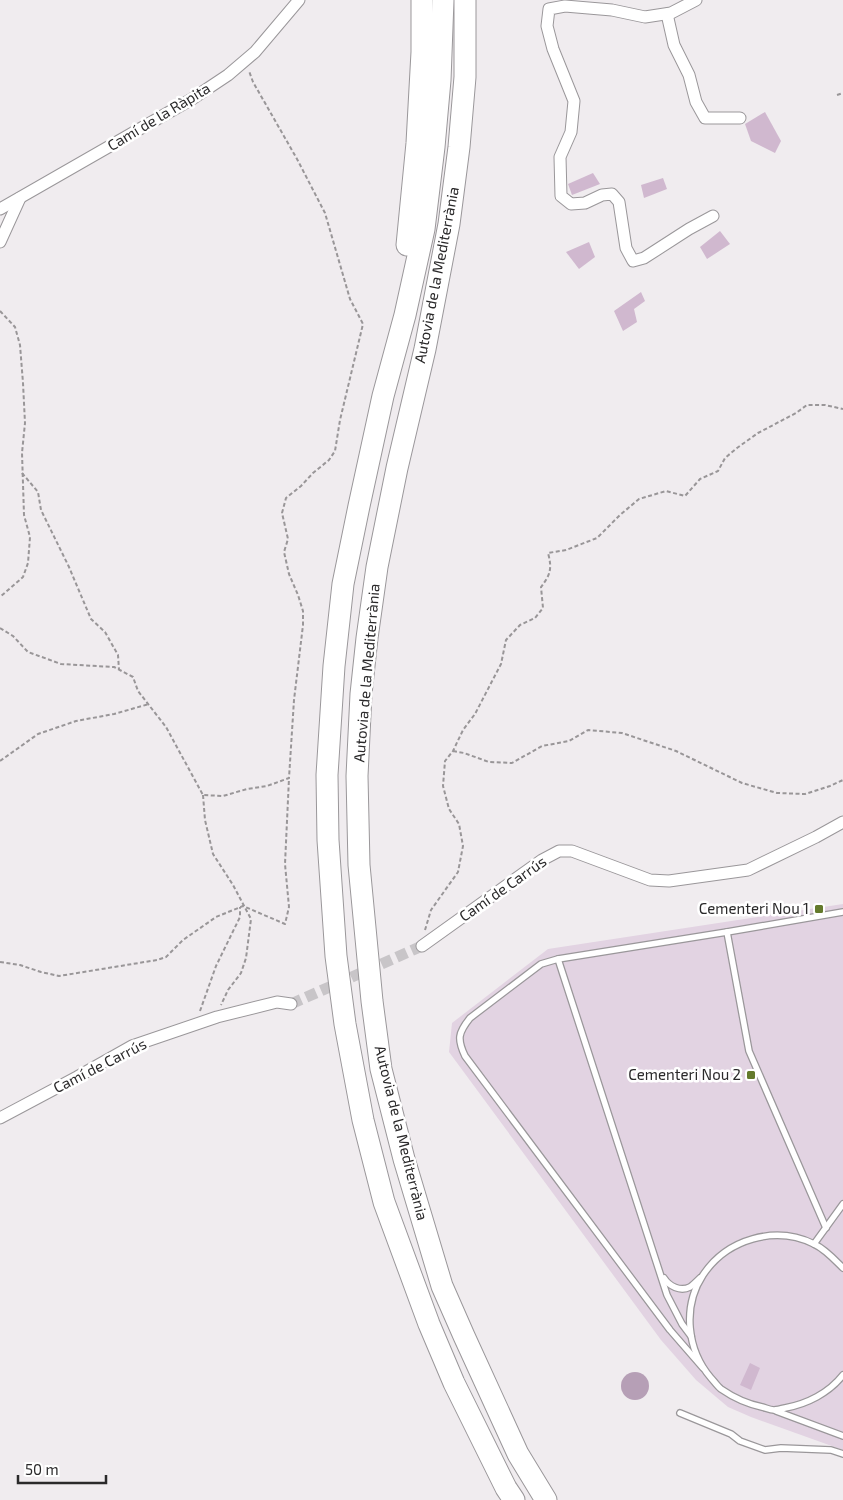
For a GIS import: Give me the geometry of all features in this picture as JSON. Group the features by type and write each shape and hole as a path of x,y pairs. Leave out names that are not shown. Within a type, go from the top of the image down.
{"highway":[{"path":"383,396 409,233 417,143 422,52 422,0"},
{"name":"Autovia de la Mediterrània","path":"443,0 440,80 424,229 405,315 383,396 343,584 334,666 327,776 328,840 336,956 345,1024 361,1110 384,1202 454,1383 506,1488 514,1500"},
{"name":"Autovia de la Mediterrània","path":"465,0 465,77 459,147 449,224 377,567 367,638 361,694 357,776 359,865 372,1001 382,1070 404,1159 442,1286 518,1454 546,1500"}],"street":[{"name":"Camí de la Ràpita","path":"0,209 192,99 228,75 254,52 299,0"},
{"path":"696,0 668,14 645,17 612,10 565,6 549,9 547,26 553,50 574,101 571,132 560,157 561,196 571,204 578,204 585,203 602,195 612,194 619,202 626,248 633,261 644,258 713,216"},
{"path":"668,14 674,45 688,75 696,102 706,118 740,118"},
{"path":"0,242 20,198"},
{"name":"Camí de Carrús","path":"422,946 542,860 559,851 572,851 650,880 669,881 748,870 843,822"},
{"name":"Camí de Carrús","path":"0,1118 132,1046 217,1017 277,1002 291,1004"}],"lane":[{"path":"843,912 558,959 541,964 470,1018 462,1028 459,1042 465,1056 670,1330 720,1388 745,1403 774,1410 843,1436"},
{"path":"727,932 749,1051 826,1228"},
{"path":"558,959 667,1295 682,1324 691,1336"},
{"path":"814,1244 843,1204"},
{"path":"657,1262 668,1284 675,1288 690,1287 714,1261 731,1247 754,1238 773,1235 794,1237 814,1244 831,1255 843,1268"},
{"path":"702,1276 693,1296 689,1322 692,1346 702,1368"},
{"path":"774,1410 795,1406 820,1396 843,1375"},
{"path":"680,1413 731,1434 740,1441 765,1450 781,1448 831,1450 843,1454"}],"path":[{"path":"243,906 285,924 289,907 285,864 289,778 294,700 303,611 289,574 284,552 288,538 282,514 286,498 301,486 313,472 329,460 335,450 340,420 363,324 350,299 325,213 253,82 246,60"},
{"path":"837,95 843,93"},
{"path":"0,311 15,327 20,345 25,423 22,453 24,515 30,537 28,563 23,577 0,597"},
{"path":"422,946 431,910 458,872 463,846 459,824 449,809 443,786 445,761 453,751 463,730 475,714 501,664 506,640 520,625 536,618 543,608 541,587 548,577 551,564 548,552 566,550 597,538 639,499 666,491 685,496 700,480 718,471 725,458 737,448 758,433 796,413 807,404 843,409"},
{"path":"22,474 38,492 41,510 69,567 91,619 105,632 118,655 119,670"},
{"path":"0,628 14,636 28,652 62,664 114,668 133,676 138,691 166,726 203,795 205,820 213,854 251,919 246,958 241,973 228,990 219,1008 217,1017"},
{"path":"0,760 38,734 76,721 114,714 149,704"},
{"path":"453,751 489,762 512,763 542,746 569,741 588,730 622,733 676,751 742,783 777,793 805,794 843,780"},
{"path":"203,795 223,796 247,789 267,786 289,778"},
{"path":"0,962 20,965 59,976 157,960 166,957 184,940 216,917 243,906"},
{"path":"197,1023 200,1009 216,966 240,917 240,908"}],"shaded area":[{"path":"843,904 843,1450 728,1407 696,1380 661,1340 449,1052 452,1023 548,949"},
{"path":"635,1372 645,1376 649,1386 645,1396 635,1400 625,1396 621,1386 625,1376"}],"building":[{"path":"765,112 781,141 775,153 751,141 745,124"},
{"path":"593,173 600,184 572,195 568,184"},
{"path":"663,178 667,189 644,198 641,185"},
{"path":"720,231 730,244 707,259 700,247"},
{"path":"589,242 595,257 579,269 566,252"},
{"path":"641,292 645,301 634,309 637,322 623,331 614,311"},
{"path":"750,1363 760,1368 751,1390 740,1385"}],"tunnel":[{"path":"291,1004 422,946"}],"place":[{"name":"Cementeri Nou 1","path":"819,909"},
{"name":"Cementeri Nou 2","path":"751,1075"}]}
